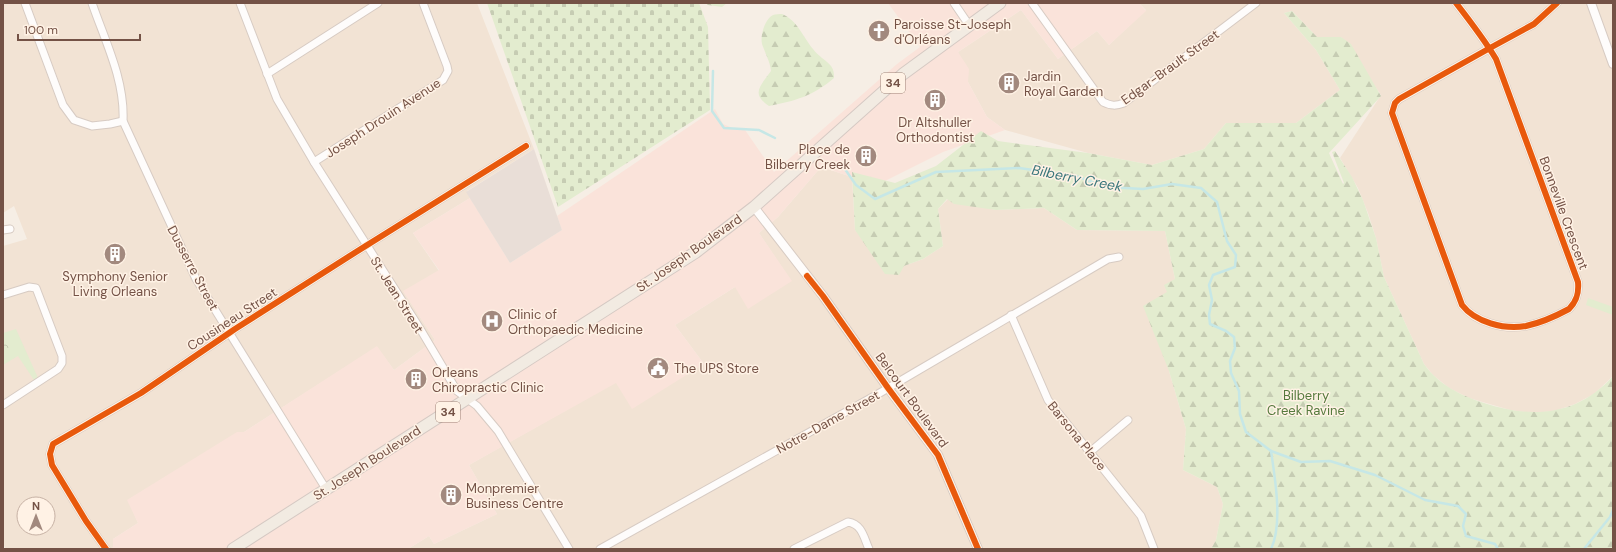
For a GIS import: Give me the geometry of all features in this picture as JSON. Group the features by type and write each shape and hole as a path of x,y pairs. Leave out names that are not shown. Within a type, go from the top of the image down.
{"main road":[{"name":"St. Joseph Boulevard","path":"233,549 690,256 754,207 903,74 1000,3"}],"street":[{"path":"25,3 64,104 74,120 92,126 123,121 123,98 119,79 92,3"},
{"name":"St. Jean Street","path":"240,3 276,99 457,391 477,406 498,431 569,549"},
{"path":"267,74 378,3"},
{"name":"Joseph Drouin Avenue","path":"314,162 443,80 448,71 447,66 424,3"},
{"path":"954,3 969,25"},
{"name":"Edgar-Brault Street","path":"1032,3 1103,102 1116,106 1124,103 1256,3"},
{"name":"Bonneville Crescent","path":"1456,3 1490,48 1496,59 1578,282 1579,291 1573,305 1569,309 1534,324 1516,327 1487,322 1475,317 1468,312 1462,304 1392,113 1399,99 1490,48"},
{"path":"1490,48 1534,24 1557,3"},
{"path":"1591,3 1613,64"},
{"name":"Dusserre Street","path":"123,121 196,278 326,490"},
{"name":"Cousineau Street","path":"106,549 86,521 52,465 50,454 52,444 141,393 229,334 366,246 526,146"},
{"name":"Belcourt Boulevard","path":"754,207 823,296 888,388 938,455 978,549"},
{"name":"Notre-Dame Street","path":"600,549 888,388 1108,259 1119,257"},
{"path":"3,295 28,287 36,288 62,356 62,363 58,369 3,405"},
{"name":"Barsona Place","path":"1011,316 1048,400 1141,516 1154,549"},
{"path":"1090,452 1128,420"},
{"path":"794,549 848,522 859,526 869,549"}],"shaded area":[{"path":"3,3 477,3 534,149 467,191 470,198 413,233 439,271 404,292 435,340 394,370 377,347 244,432 237,433 128,500 138,523 113,539 113,548 110,549 6,549 3,544 3,246 27,239 14,206 3,213"},
{"path":"888,3 1139,3 1146,11 1109,45 1097,31 1058,59 1021,10 958,52 969,69 968,82 987,117 1005,130 943,152 877,185 821,167 778,217 759,233 792,281 748,309 735,287 675,325 704,364 632,409 616,383 469,465 497,514 434,544 429,536 408,549 110,549 113,547 113,539 138,523 127,500 237,432 244,432 377,346 394,370 435,340 403,291 439,270 413,233 470,198 510,263 562,230 557,216 715,109 723,124 737,130 745,130 774,172 897,64 920,47"},
{"path":"1139,3 1613,3 1613,376 1594,394 1575,404 1555,411 1532,413 1510,410 1469,398 1449,388 1433,375 1424,364 1384,277 1376,238 1368,213 1358,188 1340,158 1381,95 1341,37 1317,37 1292,11 1284,13 1316,50 1340,90 1296,123 1226,123 1204,149 1152,165 1088,153 1005,130 987,117 968,82 958,52 1021,10 1058,59 1097,31 1109,45 1146,10"},
{"path":"534,149 562,230 510,263 466,192"},
{"path":"821,167 852,177 855,230 904,266 923,259 943,246 938,209 948,199 996,210 1044,208 1077,230 1165,231 1175,279 1167,292 1169,371 1186,429 1183,470 1217,487 1223,504 1216,540 1211,549 408,549 429,536 434,544 497,514 469,465 616,382 704,364 675,325 735,287 791,281 759,233 778,217"}],"green space":[{"path":"487,3 699,3 708,27 710,110 558,207"},
{"path":"705,3 727,3 722,7 708,5"},
{"name":"Bilberry Creek Ravine","path":"1292,11 1317,37 1341,37 1351,44 1381,96 1329,153 1343,184 1344,183 1332,152 1335,151 1352,177 1363,200 1376,238 1384,277 1424,364 1436,378 1458,393 1475,400 1502,408 1536,412 1569,406 1584,399 1599,389 1613,376 1613,549 1211,549 1216,540 1223,504 1217,487 1183,470 1186,429 1169,371 1143,306 1167,292 1164,285 1175,279 1165,231 1077,230 1044,208 996,210 954,204 947,199 938,209 943,246 923,259 904,266 899,275 885,274 855,230 852,172 895,183 936,166 981,131 998,141 1088,153 1152,165 1204,149 1226,123 1296,123 1340,90 1316,50 1284,13"},
{"path":"782,14 792,20 809,44 831,66 834,78 819,89 803,97 769,106 763,102 759,93 761,85 771,71 769,60 762,44 762,36 765,24 770,17"},
{"path":"1588,298 1613,307 1613,315 1586,305"},
{"path":"16,329 38,378 34,380 18,356 3,365 3,333"},
{"path":"4,340 11,351 3,356 3,341"}],"waterway":[{"path":"713,71 712,111 724,128 759,130 775,138"},
{"name":"Bilberry Creek","path":"840,162 856,185 875,199 936,172 1019,168 1076,176 1106,187 1143,189 1172,184 1201,188 1217,202 1227,241 1236,255 1235,267 1213,275 1209,285 1212,300 1209,315 1210,324 1226,331 1234,337 1235,348 1230,361 1231,373 1239,391 1240,414 1246,432 1271,451 1301,462 1330,461 1375,475 1425,500 1458,506 1466,514 1463,526 1466,536 1495,544 1498,549"},
{"path":"1271,451 1276,487 1277,527 1275,539 1271,549"},
{"path":"1584,549 1610,517 1613,510"}],"cycle path":[{"path":"1456,3 1482,37 1487,44 1491,52 1496,59 1578,282 1577,297 1569,309 1542,321 1517,327 1500,326 1482,320 1474,316 1462,305 1392,113 1395,103 1399,99 1490,48 1534,24 1557,3"},
{"path":"106,549 86,521 52,465 50,454 53,444 141,393 235,329 526,146"},
{"path":"807,276 938,455 978,549"}],"place":[{"name":"Paroisse St-Joseph d'Orléans","path":"879,31"},
{"name":"Jardin Royal Garden","path":"1009,83"},
{"name":"Dr Altshuller Orthodontist","path":"935,100"},
{"name":"Place de Bilberry Creek","path":"866,156"},
{"name":"Symphony Senior Living Orleans","path":"115,254"},
{"name":"Clinic of Orthopaedic Medicine","path":"492,321"},
{"name":"The UPS Store","path":"658,368"},
{"name":"Orleans Chiropractic Clinic","path":"416,379"},
{"name":"Monpremier Business Centre","path":"451,495"}]}
